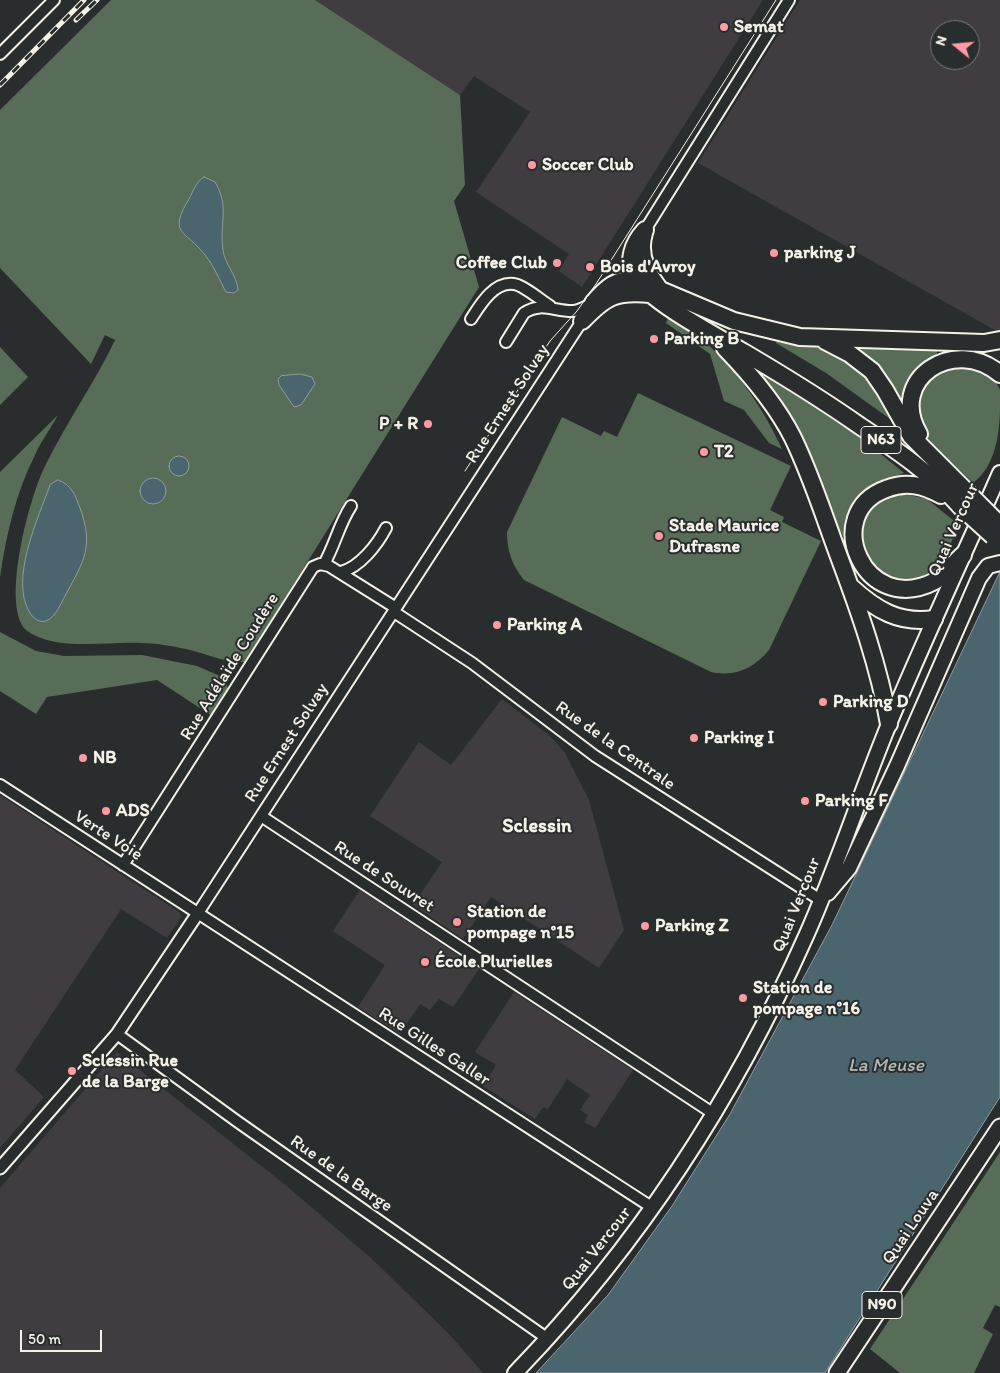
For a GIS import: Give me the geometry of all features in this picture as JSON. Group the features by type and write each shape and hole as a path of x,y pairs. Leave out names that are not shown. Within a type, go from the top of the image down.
{"highway":[{"path":"637,280 632,266 632,254 637,240 645,230"},
{"name":"N63","path":"645,230 642,245 645,264 654,290"},
{"name":"N63","path":"582,321 599,302 609,286 615,282 628,279 637,280 654,290 713,335 817,397 894,449 947,491 964,499 1000,525"},
{"name":"N63","path":"599,302 624,292 654,290 772,332 818,339 850,354 872,371 885,390 906,429 952,477 964,499 1000,543"},
{"path":"713,335 746,370 773,406 792,438 850,585 875,662 889,724"},
{"path":"818,339 995,344"},
{"path":"952,477 914,426 910,409 915,385 930,369 953,359 982,362 1000,374"},
{"path":"963,555 937,580 927,585 909,588 893,586 868,574 858,558 854,536 855,525 863,508 874,496 892,487 901,484 920,486 964,499"},
{"path":"850,585 875,607 897,618 918,621 934,619"}],"main road":[{"name":"Quai Vercour","path":"515,1373 548,1338 600,1277 653,1208 714,1114 779,994 822,901 889,724 1000,473"},
{"path":"822,901 849,868 897,766 981,576 988,566 1000,563"},
{"name":"Quai Louva","path":"836,1373 1000,1127"}],"street":[{"path":"0,54 54,0"},
{"path":"645,230 789,0"},
{"path":"471,319 488,295 506,284 515,284 551,307"},
{"path":"506,342 524,313 539,307 577,311 599,302"},
{"name":"Rue Ernest Solvay","path":"0,1168 117,1034 198,913 582,321"},
{"path":"351,506 344,517 333,549 324,564 341,572 395,610"},
{"path":"341,572 351,568 374,547 386,528"},
{"name":"Rue Adélaïde Coudère","path":"123,866 307,575 313,567 324,564"},
{"name":"Rue de la Centrale","path":"395,610 472,663 595,756 822,901"},
{"name":"Verte Voie","path":"0,785 198,913"},
{"name":"Rue de Souvret","path":"261,816 714,1114"},
{"name":"Rue Gilles Galler","path":"198,913 653,1208"},
{"name":"Rue de la Barge","path":"117,1034 238,1122 548,1338"}],"shaded area":[{"path":"315,0 763,0 582,287 559,271 569,254 476,192 530,112 474,76 460,95"},
{"path":"800,0 1000,0 1000,333 698,163"},
{"path":"502,699 550,736 565,753 589,800 624,930 599,968 491,897 463,939 413,905 442,862 370,816 419,742 451,765"},
{"path":"0,795 179,912 181,917 167,938 121,909 15,1070 44,1097 0,1148"},
{"name":"École Plurielles","path":"360,890 479,969 453,1007 439,999 430,1010 420,1004 400,1034 358,1007 385,965 333,931"},
{"path":"514,992 633,1070 595,1128 584,1122 588,1115 580,1110 590,1095 567,1079 548,1109 543,1107 535,1119 483,1086 496,1065 475,1052"},
{"path":"117,1052 283,1183 371,1258 449,1334 483,1373 0,1373 0,1188"}],"green space":[{"path":"111,0 315,0 460,95 465,185 454,201 479,287 245,662 229,661 186,649 158,644 81,644 51,641 38,637 26,630 19,617 16,598 20,548 40,477 115,340 105,335 91,364 0,268 0,110"},
{"path":"669,315 705,342 736,374 761,410 782,449 769,443 744,410 724,401 710,354 666,323"},
{"path":"778,339 817,345 834,352 864,371 897,424 826,373 776,343"},
{"path":"852,346 929,350 937,351 937,354 917,371 909,385 902,411"},
{"path":"0,347 28,377 0,405"},
{"path":"954,367 981,372 993,379 1000,390 1000,415 995,448 987,467 973,483 931,443 925,435 919,418 920,400 927,383 933,376"},
{"path":"766,373 861,438 904,473 880,484 845,526 843,537 838,527 836,527 763,376"},
{"name":"Stade Maurice Dufrasne","path":"638,393 791,466 770,510 784,517 782,522 821,541 769,650 757,662 743,670 728,673 711,672 524,580 511,558 507,532 562,417 601,436 604,431 617,437"},
{"path":"58,415 37,450 22,484 5,546 0,577 0,472"},
{"path":"900,493 927,499 959,525 952,541 938,563 918,578 905,580 892,577 881,571 865,550 862,537 863,525 871,509 891,496"},
{"path":"0,632 36,651 64,656 142,655 197,666 220,676 226,682 228,690 212,716 157,680 47,697 36,714 0,691"},
{"path":"1000,1152 1000,1307 995,1305 983,1328 993,1334 974,1373 900,1373 870,1349"}],"water":[{"path":"204,177 215,182 222,200 223,250 237,285 238,290 234,293 226,292 208,259 179,226 183,211 197,184"},
{"path":"300,374 312,377 315,384 301,405 294,407 279,385 278,379 281,376"},
{"path":"179,456 186,459 189,466 186,473 179,476 172,473 169,466 172,459"},
{"path":"153,478 162,482 166,491 162,500 153,504 144,500 140,491 144,482"},
{"path":"58,480 70,488 80,508 86,533 85,553 78,572 58,609 50,619 41,621 36,620 31,615 24,599 24,567 33,532 50,485"},
{"name":"La Meuse","path":"1000,572 1000,1097 825,1373 536,1373 608,1295 672,1206 730,1114 832,925"}],"tram line":[{"path":"465,471 550,341 577,311 596,284 776,0"}],"railway":[{"path":"0,85 84,0"},
{"path":"76,20 97,0"}],"place":[{"name":"Semat","path":"724,27"},
{"name":"Soccer Club","path":"532,165"},
{"name":"parking J","path":"774,253"},
{"name":"Coffee Club","path":"557,263"},
{"name":"Bois d'Avroy","path":"590,267"},
{"name":"Parking B","path":"654,339"},
{"name":"P + R","path":"428,424"},
{"name":"T2","path":"704,452"},
{"name":"Stade Maurice Dufrasne","path":"659,536"},
{"name":"Parking A","path":"497,625"},
{"name":"Parking D","path":"823,702"},
{"name":"Parking I","path":"694,738"},
{"name":"NB","path":"83,758"},
{"name":"Parking F","path":"805,801"},
{"name":"ADS","path":"106,811"},
{"name":"Station de pompage n°15","path":"457,922"},
{"name":"Parking Z","path":"645,926"},
{"name":"École Plurielles","path":"425,962"},
{"name":"Station de pompage n°16","path":"743,998"},
{"name":"Sclessin Rue de la Barge","path":"72,1071"}],"district":[{"name":"Sclessin","path":"537,827"}]}
